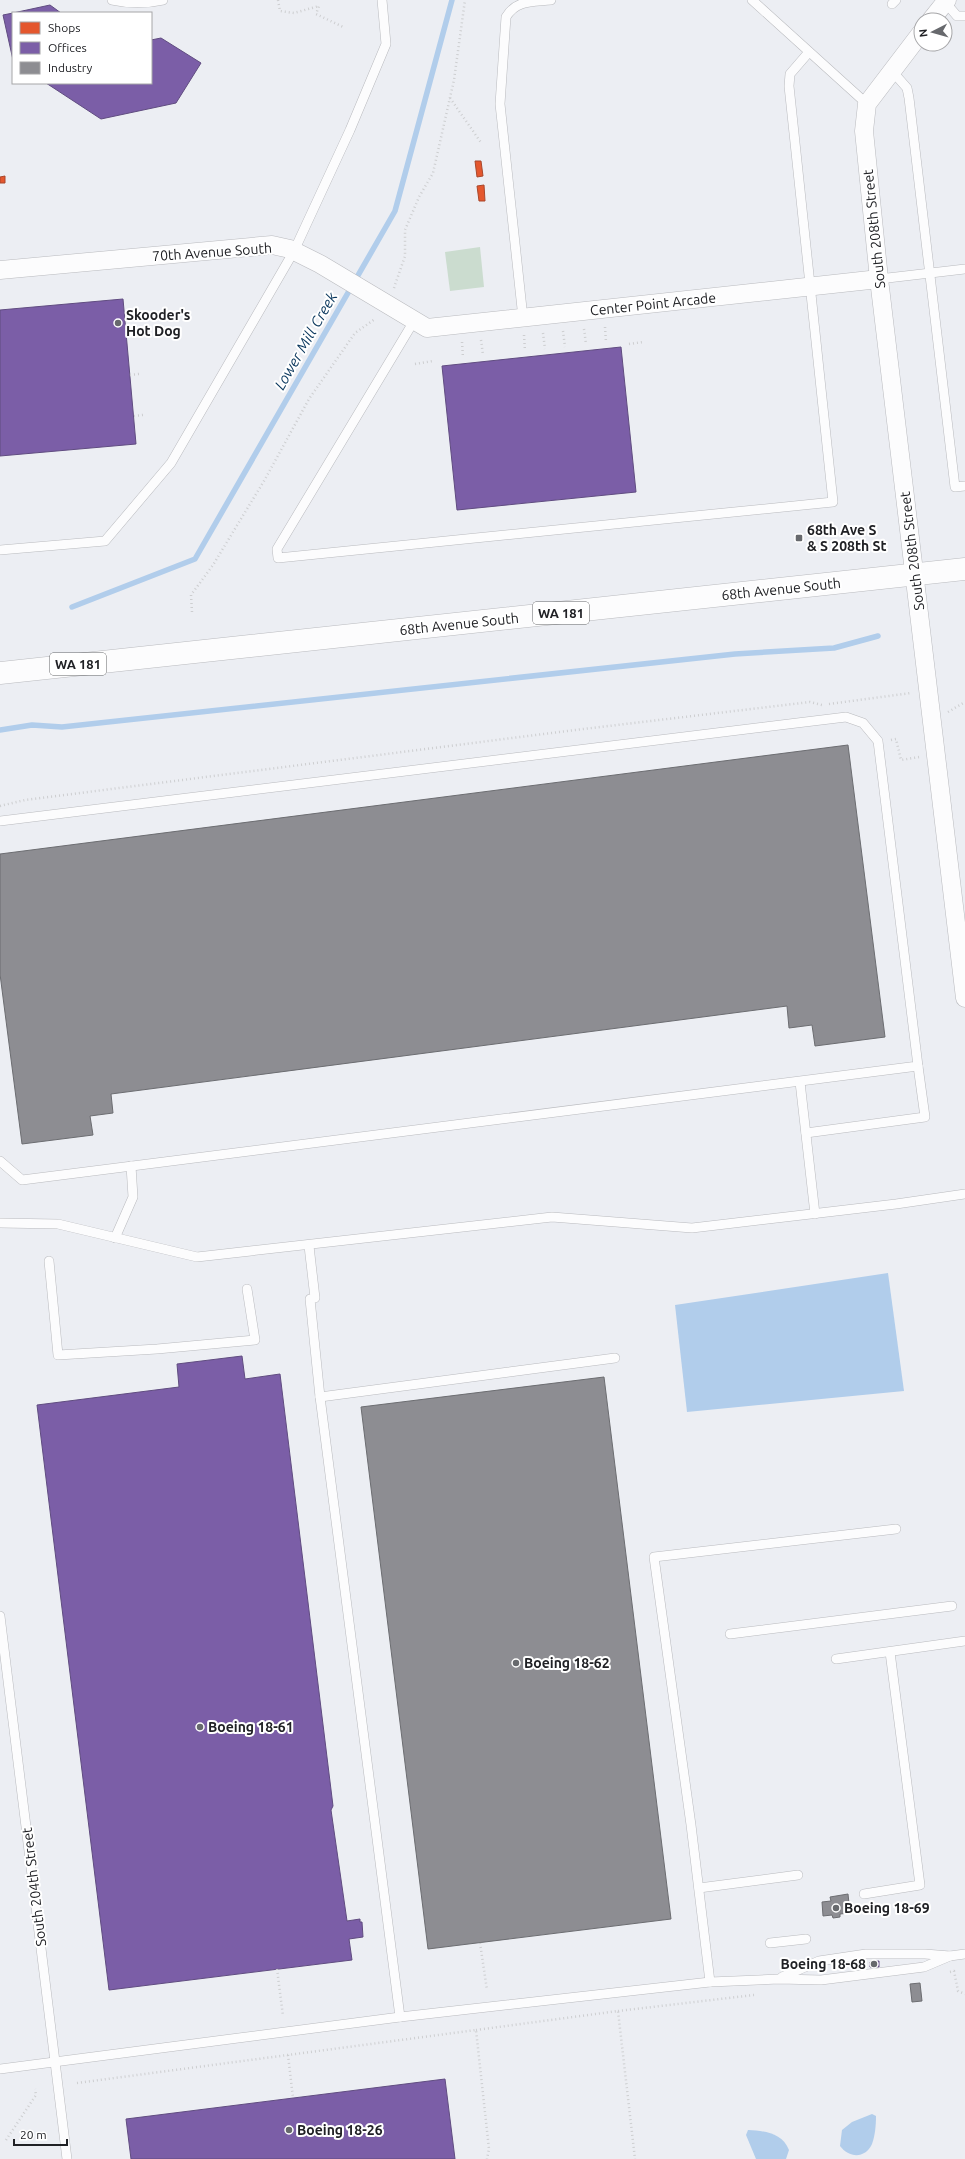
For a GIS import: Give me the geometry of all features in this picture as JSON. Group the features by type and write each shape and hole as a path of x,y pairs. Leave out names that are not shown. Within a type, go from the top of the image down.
{"main road":[{"name":"68th Avenue South","path":"0,673 965,569"}],"street":[{"path":"937,12 946,1"},
{"path":"867,104 913,43"},
{"name":"South 208th Street","path":"867,104 864,130 879,279 965,998"},
{"name":"70th Avenue South","path":"0,270 272,246 294,251 393,299 420,325"},
{"name":"Center Point Arcade","path":"420,325 524,326 879,279"}],"lane":[{"path":"112,0 128,4 147,4 163,0"},
{"path":"0,550 105,541 171,463 294,251 350,130 386,44 382,0"},
{"path":"524,326 500,104 506,17 511,8 517,4 551,0"},
{"path":"752,0 867,104"},
{"path":"946,1 957,16 965,16"},
{"path":"420,325 277,549 278,558 832,502 789,86 790,74 809,52"},
{"path":"892,71 907,88 909,98 955,487 965,486"},
{"path":"879,279 965,269"},
{"path":"0,821 846,717 863,723 878,741 925,1117 806,1133"},
{"path":"0,1161 22,1180 918,1066"},
{"path":"800,1082 815,1214"},
{"path":"115,1238 134,1197 131,1166"},
{"path":"0,1223 58,1224 197,1257 309,1246 552,1217 692,1228 815,1214 965,1194"},
{"path":"309,1246 320,1397 400,2017"},
{"path":"49,1261 58,1355 157,1349 254,1340 247,1289"},
{"path":"320,1397 615,1358"},
{"path":"710,1982 654,1557 896,1529"},
{"path":"730,1634 952,1606"},
{"name":"South 204th Street","path":"0,1616 67,2159"},
{"path":"836,1659 965,1641"},
{"path":"864,1894 920,1885 890,1652"},
{"path":"698,1888 798,1875"},
{"path":"770,1943 806,1939"},
{"path":"779,1978 819,1960 866,1954 925,1954 950,1956 965,1954"},
{"path":"0,2069 400,2017 710,1982 779,1978 821,1980 924,1967 950,1956"}],"path":[{"path":"278,0 280,11 294,13 319,6 316,14 344,28"},
{"path":"393,299 405,256 405,230 419,197 434,173 450,98 465,0"},
{"path":"450,98 482,144"},
{"path":"125,320 134,319"},
{"path":"192,612 191,595 213,565 264,481 309,399 355,333 375,319"},
{"path":"604,325 606,342"},
{"path":"524,326 525,351"},
{"path":"584,328 586,344"},
{"path":"563,329 565,347"},
{"path":"543,331 545,349"},
{"path":"481,338 483,356"},
{"path":"461,340 463,358"},
{"path":"629,344 643,342"},
{"path":"415,364 433,361"},
{"path":"130,375 139,374"},
{"path":"134,416 143,415"},
{"path":"0,806 25,800 368,756 810,702 820,705 912,692"},
{"path":"952,711 965,702"},
{"path":"878,741 896,739 901,760 920,757"},
{"path":"480,1943 487,1990"},
{"path":"277,1969 283,2016"},
{"path":"77,2083 618,2011 636,2159"},
{"path":"476,2030 489,2149 487,2159"},
{"path":"288,2055 293,2098"},
{"path":"6,2140 36,2095 35,2089"}],"green space":[{"path":"480,247 484,287 450,291 445,252"}],"water":[{"path":"888,1273 904,1391 687,1412 675,1305"},
{"path":"872,2114 876,2116 876,2127 873,2141 869,2149 857,2155 848,2153 840,2146 842,2130 852,2122"},
{"path":"748,2130 767,2132 777,2136 786,2144 789,2150 786,2159 756,2159 746,2135"}],"building: Shops":[{"path":"475,161 481,161 483,176 477,177"},
{"path":"5,176 5,183 0,183 0,177"},
{"path":"484,185 485,201 479,201 477,186"}],"building: Offices":[{"path":"50,5 60,12 18,12"},
{"path":"12,13 12,56 3,15"},
{"path":"161,38 201,63 176,103 101,119 48,84 152,84 152,40"},
{"path":"123,299 136,444 0,456 0,310"},
{"path":"621,347 636,492 457,510 442,366"},
{"name":"Boeing 18-61","path":"242,1356 245,1379 280,1374 333,1806 331,1810 347,1921 360,1919 360,1922 362,1922 363,1937 349,1939 352,1960 109,1990 37,1405 179,1387 177,1364"},
{"name":"Boeing 18-68","path":"879,1961 879,1967 870,1967 870,1962"},
{"name":"Boeing 18-26","path":"445,2079 455,2159 131,2159 126,2119"}],"building: Industry":[{"path":"848,745 885,1037 815,1046 812,1025 789,1028 787,1006 111,1094 113,1113 90,1116 93,1135 22,1144 0,974 0,854"},
{"name":"Boeing 18-62","path":"604,1377 671,1919 428,1949 361,1407"},
{"name":"Boeing 18-69","path":"848,1894 850,1913 840,1914 840,1917 833,1918 832,1915 823,1916 822,1902 831,1901 830,1897"},
{"path":"920,1983 922,2001 912,2002 910,1984"}],"waterway":[{"name":"Lower Mill Creek","path":"72,607 195,559 395,211 452,0"},
{"path":"0,730 32,725 62,727 735,654 834,648 878,636"}],"place":[{"name":"Skooder's Hot Dog","path":"118,323"},
{"name":"68th Ave S & S 208th St","path":"799,538"},
{"name":"Boeing 18-62","path":"516,1663"},
{"name":"Boeing 18-61","path":"200,1727"},
{"name":"Boeing 18-69","path":"836,1908"},
{"name":"Boeing 18-68","path":"874,1964"},
{"name":"Boeing 18-26","path":"289,2130"}]}
